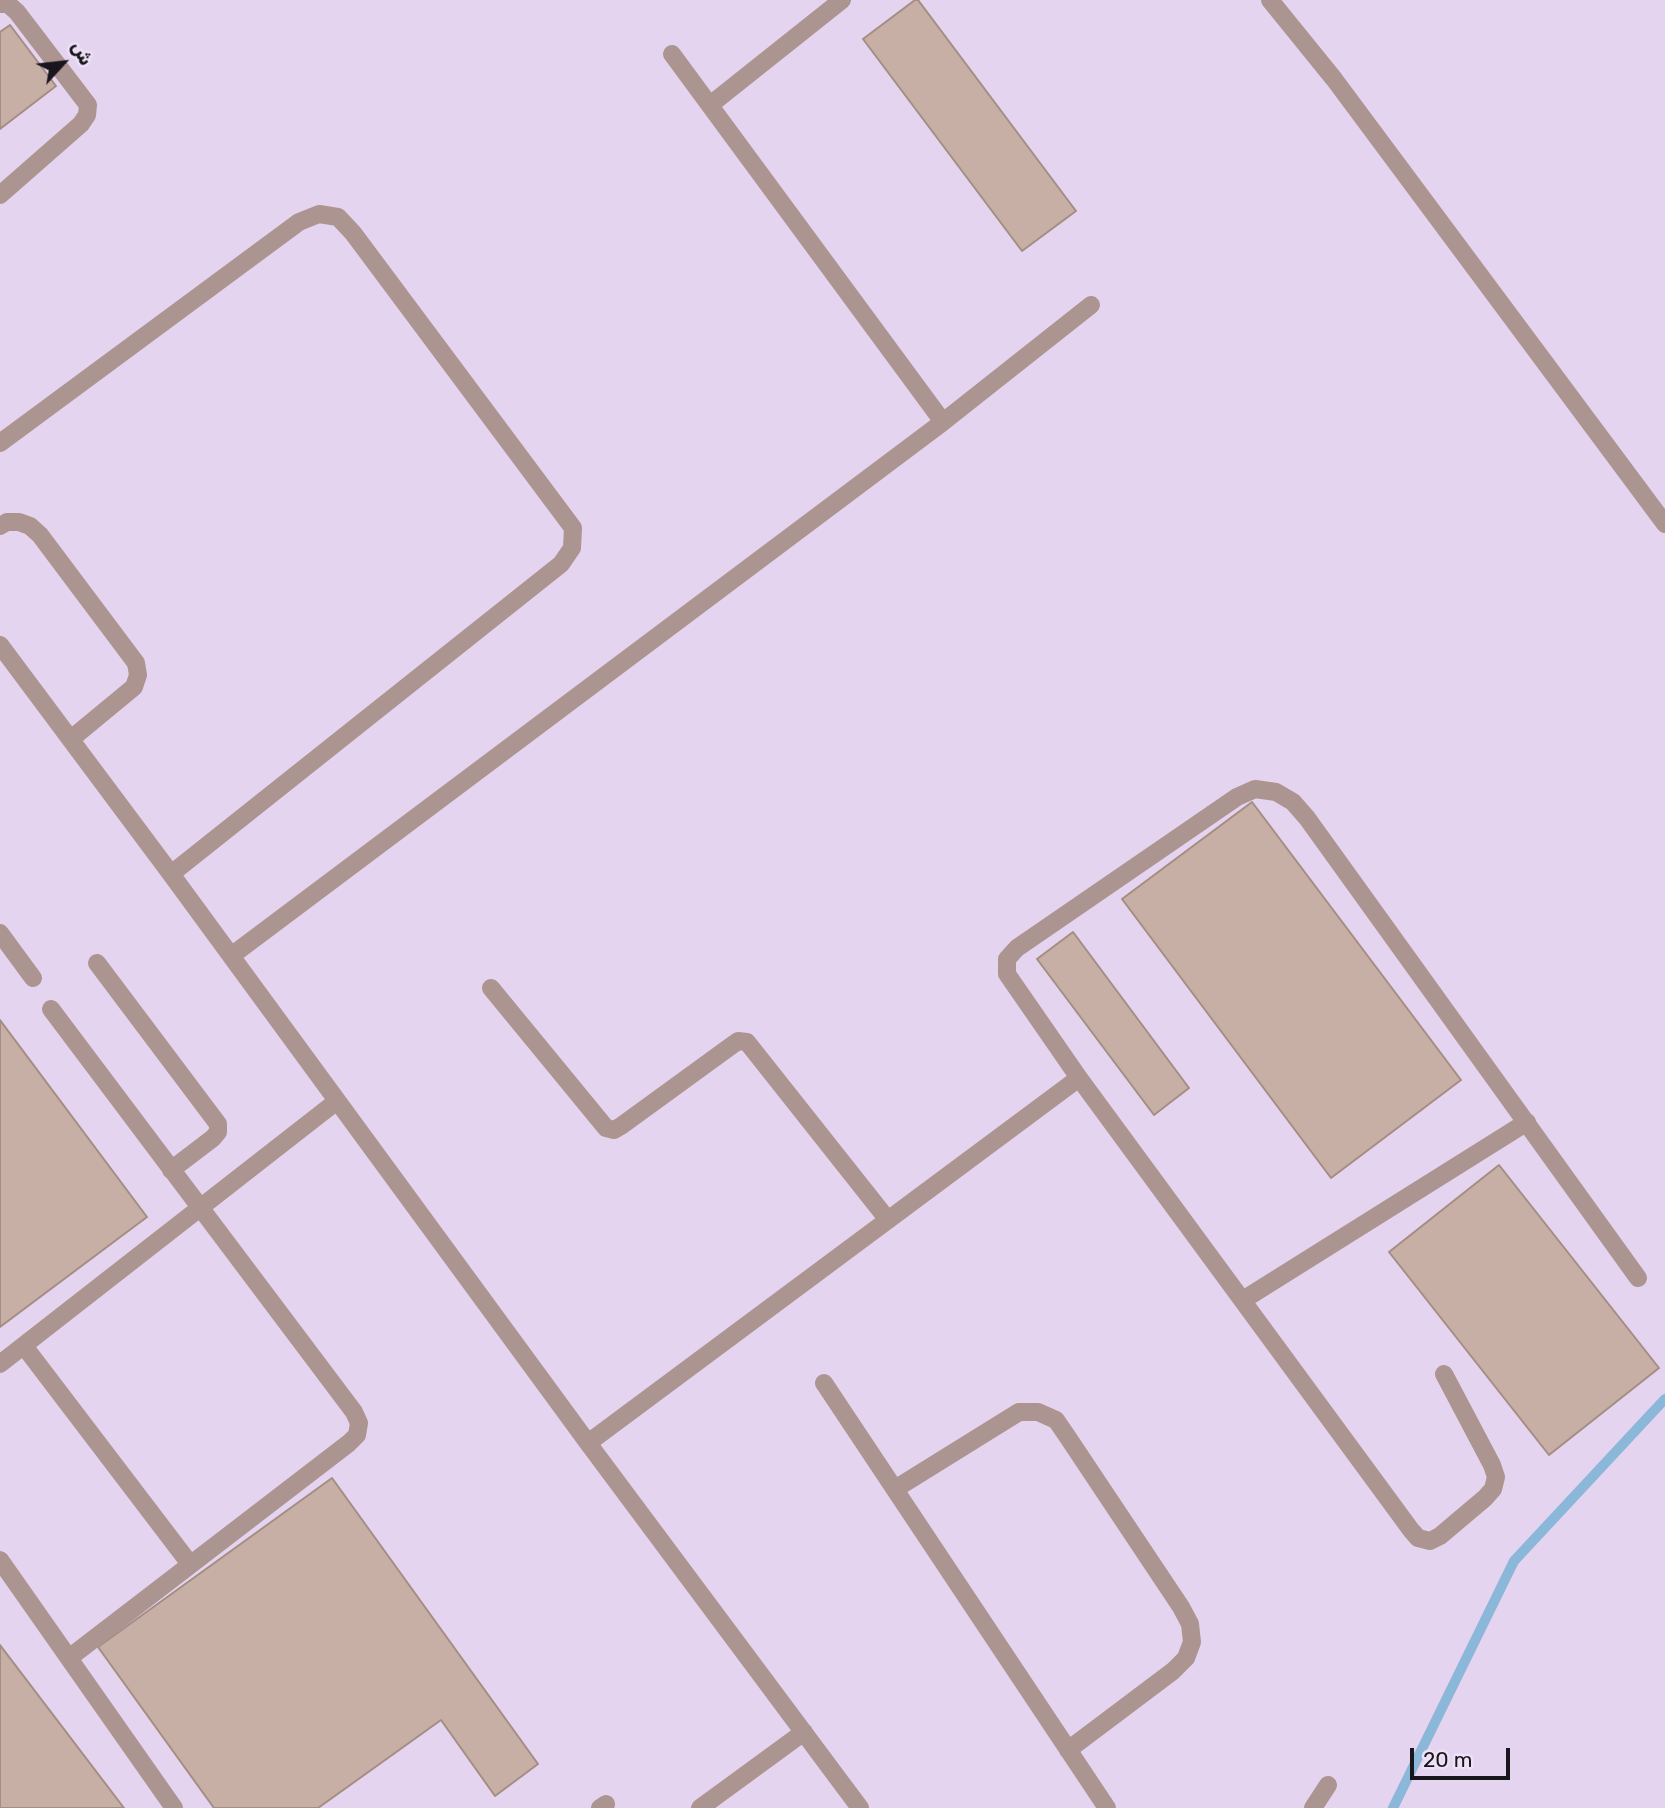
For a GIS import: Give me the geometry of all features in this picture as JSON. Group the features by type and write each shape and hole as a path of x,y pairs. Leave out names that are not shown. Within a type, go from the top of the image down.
{"lane":[{"path":"710,105 842,0"},
{"path":"1270,0 1334,79 1665,524"},
{"path":"0,4 8,4 17,12 88,105 87,115 81,124 0,195"},
{"path":"672,54 943,422"},
{"path":"0,443 299,222 319,214 338,217 353,233 573,528 572,548 561,564 171,874"},
{"path":"231,956 943,422 1091,306"},
{"path":"0,526 7,522 19,522 30,526 40,536 136,663 138,675 134,687 71,739"},
{"path":"0,645 860,1808"},
{"path":"1444,1374 1496,1477 1493,1489 1485,1498 1440,1536 1430,1541 1419,1538 1411,1530 1079,1078 1007,974 1007,959 1017,948 1237,797 1255,789 1276,792 1293,802 1307,818 1639,1278"},
{"path":"4,945 33,978"},
{"path":"97,963 218,1124 218,1132 213,1138 171,1170"},
{"path":"491,988 606,1128 614,1130 738,1041 747,1042 888,1220"},
{"path":"51,1009 354,1412 359,1423 357,1435 349,1443 69,1658"},
{"path":"588,1443 1079,1078"},
{"path":"0,1364 337,1101"},
{"path":"1243,1300 1527,1122"},
{"path":"24,1346 190,1564"},
{"path":"824,1383 1107,1808"},
{"path":"895,1489 1019,1412 1038,1412 1056,1420 1128,1527 1181,1607 1190,1624 1192,1642 1186,1658 1173,1671 1068,1750"},
{"path":"0,1560 174,1808"},
{"path":"700,1808 803,1731"},
{"path":"1313,1808 1328,1785"}],"shaded area":[{"path":"0,0 1665,0 1665,1808 0,1808"}],"building":[{"path":"918,0 1076,211 1022,251 863,39"},
{"path":"10,25 56,86 0,129 0,32"},
{"path":"1252,802 1461,1080 1331,1178 1122,899"},
{"path":"1073,932 1189,1088 1154,1115 1037,959"},
{"path":"0,1020 147,1217 0,1327"},
{"path":"1499,1165 1659,1368 1549,1455 1389,1252"},
{"path":"332,1478 538,1764 495,1796 441,1720 318,1808 214,1808 98,1647"},
{"path":"0,1645 124,1808 0,1808"}],"waterway":[{"path":"1393,1808 1514,1561 1665,1399"}]}
